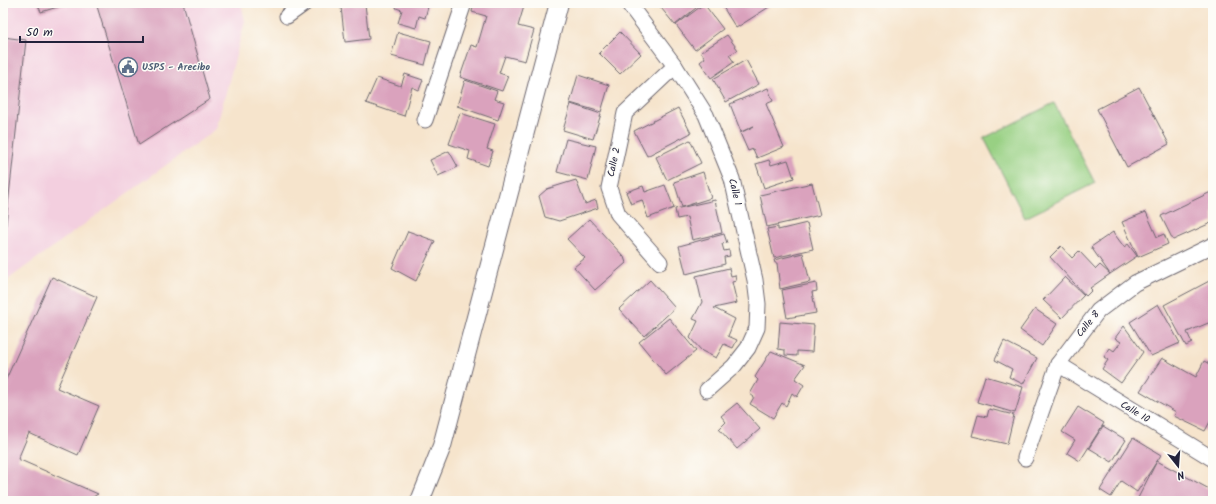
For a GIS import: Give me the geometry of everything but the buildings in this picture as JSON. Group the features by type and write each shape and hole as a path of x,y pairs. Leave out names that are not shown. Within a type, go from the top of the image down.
{"street":[{"path":"287,16 305,3"},
{"path":"425,120 464,3"},
{"path":"420,501 442,446 559,3"},
{"name":"Calle 1","path":"628,3 675,66 706,115 732,180 755,280 758,304 757,328 748,348 734,366 707,390"},
{"name":"Calle 2","path":"660,262 618,214 608,188 625,113 675,66"},
{"name":"Calle 8","path":"1025,458 1058,364 1098,311 1135,283 1213,245"},
{"name":"Calle 10","path":"1058,364 1213,459"}],"shaded area":[{"path":"3,3 241,3 245,21 216,129 3,283"}],"green space":[{"path":"1054,103 1095,183 1025,218 984,138"}],"place":[{"name":"USPS - Arecibo","path":"128,67"}]}
